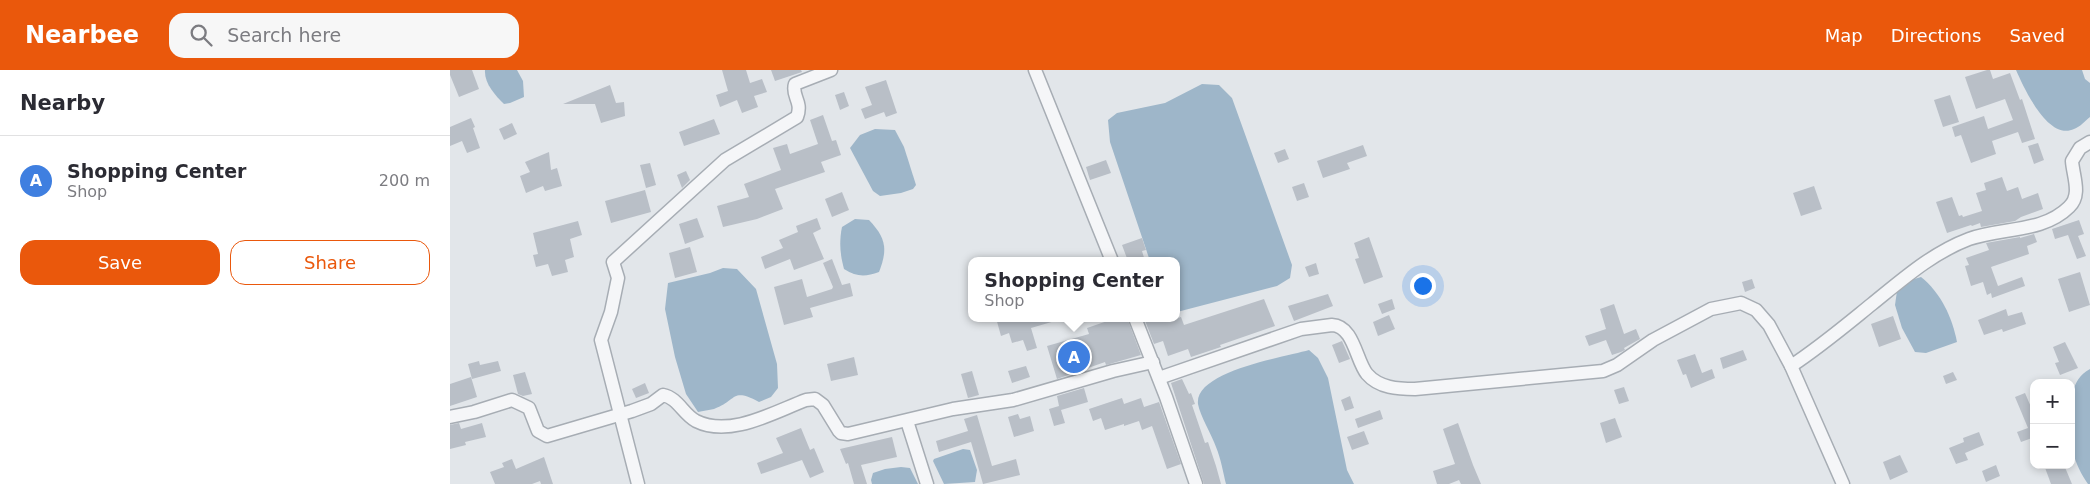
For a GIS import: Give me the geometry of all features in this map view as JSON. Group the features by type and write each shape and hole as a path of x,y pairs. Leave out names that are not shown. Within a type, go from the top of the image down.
{"street":[{"path":"638,484 601,340 611,312 618,278 613,262 725,160 797,117 800,105 793,89 794,84 830,70"},
{"path":"1035,70 1110,257"},
{"path":"1791,366 1837,333 1917,266 1950,247 1971,238 1990,233 2039,225 2069,207 2075,199 2076,188 2072,160 2080,148 2090,142"},
{"path":"1159,378 1301,329 1332,325 1338,325 1346,332 1367,374 1379,383 1394,389 1415,389 1576,375 1603,371 1617,365 1652,340 1711,309 1741,304 1756,310 1764,318 1791,366 1843,484"},
{"path":"1137,322 1159,378 1196,484"},
{"path":"450,417 474,412 512,400 528,408 538,431 547,436 651,404 663,395 670,396 694,420 707,426 720,428 745,423 806,400 815,399 823,405 841,433 848,434 953,409 1013,400 1114,371 1153,362"},
{"path":"907,421 927,484"}],"water":[{"path":"485,70 517,70 523,81 524,97 504,104 488,84"},
{"path":"2016,70 2082,70 2085,79 2090,83 2090,117 2074,129 2064,131 2055,127 2038,111"},
{"path":"1202,84 1219,85 1232,98 1292,265 1290,278 1277,286 1180,311 1180,257 1149,257 1110,142 1108,120 1117,113 1165,103"},
{"path":"875,129 895,130 904,147 916,185 913,189 880,196 873,191 850,148 860,135"},
{"path":"855,219 869,220 882,238 884,257 879,272 861,275 853,274 844,269 840,248 842,227"},
{"path":"723,268 737,269 756,289 777,364 778,388 771,397 759,402 739,396 714,409 698,412 686,394 675,357 665,309 668,283"},
{"path":"1921,277 1934,290 1945,306 1957,342 1926,353 1915,352 1902,328 1895,305 1898,284"},
{"path":"1309,350 1318,358 1328,378 1347,470 1354,484 1226,484 1218,452 1199,409 1198,404 1201,392 1210,383 1225,374 1243,367"},
{"path":"2090,369 2090,484 2088,484 2079,469 2075,458 2075,386 2083,374"},
{"path":"963,449 970,450 977,470 975,482 944,484 933,461 934,459"},
{"path":"901,467 910,468 918,484 872,484 873,473"}],"building":[{"path":"450,70 472,70 479,89 459,97 450,75"},
{"path":"722,70 746,70 750,83 762,79 767,92 754,96 758,107 742,113 737,100 720,107 716,95 728,91"},
{"path":"771,70 801,70 802,72 775,81"},
{"path":"1990,70 1993,79 2010,73 2020,100 2022,99 2035,139 2022,143 2018,132 1992,141 1996,154 1971,163 1961,135 1955,137 1952,127 1984,116 1988,129 2013,120 2005,99 1976,109 1965,77"},
{"path":"886,80 897,113 886,117 884,112 865,119 861,109 872,105 865,87"},
{"path":"610,85 616,103 624,102 625,116 601,123 595,104 563,104"},
{"path":"844,92 849,106 840,110 835,95"},
{"path":"1950,95 1959,122 1943,127 1934,100"},
{"path":"823,115 832,141 836,140 841,155 821,162 825,172 775,189 783,209 757,219 723,227 717,206 749,197 744,184 781,170 773,148 787,144 790,154 818,144 810,120"},
{"path":"471,118 480,148 467,153 462,141 450,146 450,127"},
{"path":"714,119 720,134 684,146 679,132"},
{"path":"512,123 517,134 504,140 499,129"},
{"path":"2038,143 2044,160 2034,164 2028,146"},
{"path":"1363,145 1367,156 1347,163 1350,169 1323,178 1317,161"},
{"path":"1285,149 1289,159 1278,163 1274,153"},
{"path":"549,152 551,170 557,168 562,186 545,191 543,186 526,193 520,176 530,172 525,162"},
{"path":"1106,160 1111,173 1090,180 1086,167"},
{"path":"650,163 656,185 646,188 640,165"},
{"path":"686,171 690,180 682,188 677,175"},
{"path":"2002,177 2007,191 2018,187 2022,199 2038,193 2043,209 2015,221 1981,227 1980,223 1947,233 1936,202 1952,197 1959,216 1962,215 1963,217 1982,211 1976,193 1986,190 1984,183"},
{"path":"1304,183 1309,197 1297,201 1292,187"},
{"path":"1814,186 1822,209 1801,216 1793,193"},
{"path":"645,190 651,212 611,223 605,201"},
{"path":"842,192 849,210 832,217 825,199"},
{"path":"697,218 704,237 685,244 679,224"},
{"path":"817,218 821,229 813,233 824,259 794,270 790,259 765,269 761,257 783,248 779,240 798,232 796,226"},
{"path":"2079,220 2084,234 2078,236 2086,256 2077,259 2068,235 2055,239 2052,229"},
{"path":"578,221 582,235 570,239 574,257 565,260 568,272 552,276 548,264 536,267 533,255 538,254 533,233"},
{"path":"2034,234 2037,242 2027,246 2029,254 1991,267 1998,286 2022,277 2025,286 1992,298 1991,293 1987,295 1983,282 1971,286 1965,266 1969,265 1966,258 1989,250 1986,243"},
{"path":"1369,237 1383,277 1364,284 1355,259 1359,258 1354,243"},
{"path":"1142,238 1146,250 1142,251 1144,257 1126,257 1122,245"},
{"path":"690,247 697,272 675,278 669,253"},
{"path":"832,259 842,285 850,283 853,296 810,308 813,317 784,325 774,287 802,279 807,297 832,289 833,287 823,263"},
{"path":"1316,263 1319,274 1309,277 1305,267"},
{"path":"2080,272 2090,305 2069,312 2058,279"},
{"path":"1752,279 1755,288 1745,292 1742,282"},
{"path":"1328,294 1333,306 1294,321 1288,306"},
{"path":"1264,299 1275,326 1191,357 1188,349 1168,356 1163,341 1154,344 1146,322 1180,322 1181,317 1184,325"},
{"path":"1392,299 1395,309 1382,314 1378,304"},
{"path":"1614,304 1624,334 1636,329 1640,339 1624,348 1625,350 1612,355 1606,340 1589,346 1585,336 1606,329 1600,309"},
{"path":"2006,309 2008,316 2022,312 2026,324 2003,332 2002,329 1984,335 1978,320"},
{"path":"1389,315 1395,329 1378,336 1373,322"},
{"path":"1893,316 1901,339 1879,347 1871,324"},
{"path":"997,322 1052,322 1031,328 1037,348 1027,351 1023,340 1012,343 1009,333 1001,336"},
{"path":"1104,322 1129,322 1141,355 1106,365 1105,362 1057,379 1047,346 1089,334 1087,328"},
{"path":"1342,341 1350,359 1339,363 1332,345"},
{"path":"2065,342 2078,368 2060,375 2055,363 2059,362 2053,347"},
{"path":"1743,350 1747,360 1723,369 1720,358"},
{"path":"1695,354 1702,373 1712,369 1715,378 1691,388 1686,374 1683,375 1677,360"},
{"path":"854,357 858,375 831,381 827,364"},
{"path":"479,361 480,365 498,361 501,371 472,379 468,364"},
{"path":"1026,366 1030,377 1012,383 1008,371"},
{"path":"972,371 979,395 968,398 961,374"},
{"path":"525,372 532,394 523,396 518,394 513,375"},
{"path":"1953,372 1957,380 1946,384 1943,376"},
{"path":"471,377 477,397 450,406 450,384"},
{"path":"1182,379 1189,394 1191,393 1195,404 1192,405 1205,443 1208,442 1221,484 1204,484 1171,383"},
{"path":"645,383 649,393 636,398 632,389"},
{"path":"1624,387 1629,401 1619,404 1614,390"},
{"path":"1084,388 1088,402 1061,410 1065,423 1054,426 1049,409 1059,406 1057,396"},
{"path":"2025,393 2030,405 2030,439 2021,442 2017,432 2028,428 2015,397"},
{"path":"1350,396 1354,408 1345,411 1341,400"},
{"path":"1122,398 1124,404 1141,398 1144,407 1159,402 1181,464 1167,469 1152,426 1142,430 1139,421 1105,430 1101,418 1093,421 1089,409"},
{"path":"1380,410 1383,419 1358,428 1355,419"},
{"path":"1018,414 1020,419 1030,416 1034,431 1014,437 1008,417"},
{"path":"977,415 992,466 1016,459 1020,475 983,484 971,442 939,452 936,441 968,431 964,419"},
{"path":"1615,418 1622,437 1606,443 1600,423"},
{"path":"459,423 461,429 482,423 486,437 465,442 466,445 450,449 450,425"},
{"path":"1458,423 1481,484 1461,484 1459,480 1449,484 1437,484 1433,471 1455,464 1443,429"},
{"path":"801,428 810,450 814,448 824,472 810,478 802,460 761,474 757,463 783,453 776,438"},
{"path":"1364,431 1369,444 1352,450 1347,437"},
{"path":"1979,432 1984,445 1965,453 1968,460 1956,464 1949,448 1964,442 1963,438"},
{"path":"892,437 897,457 861,465 867,484 854,484 848,463 846,464 840,449"},
{"path":"1900,455 1908,472 1890,480 1883,462"},
{"path":"544,457 553,484 541,484 540,481 532,484 495,484 490,472 504,467 502,463 512,459 516,469"},
{"path":"1996,465 2000,476 1986,482 1982,471"},
{"path":"2045,469 2066,469 2072,484 2051,484"}],"place":[{"name":"Shopping Center","path":"1074,357"}]}
